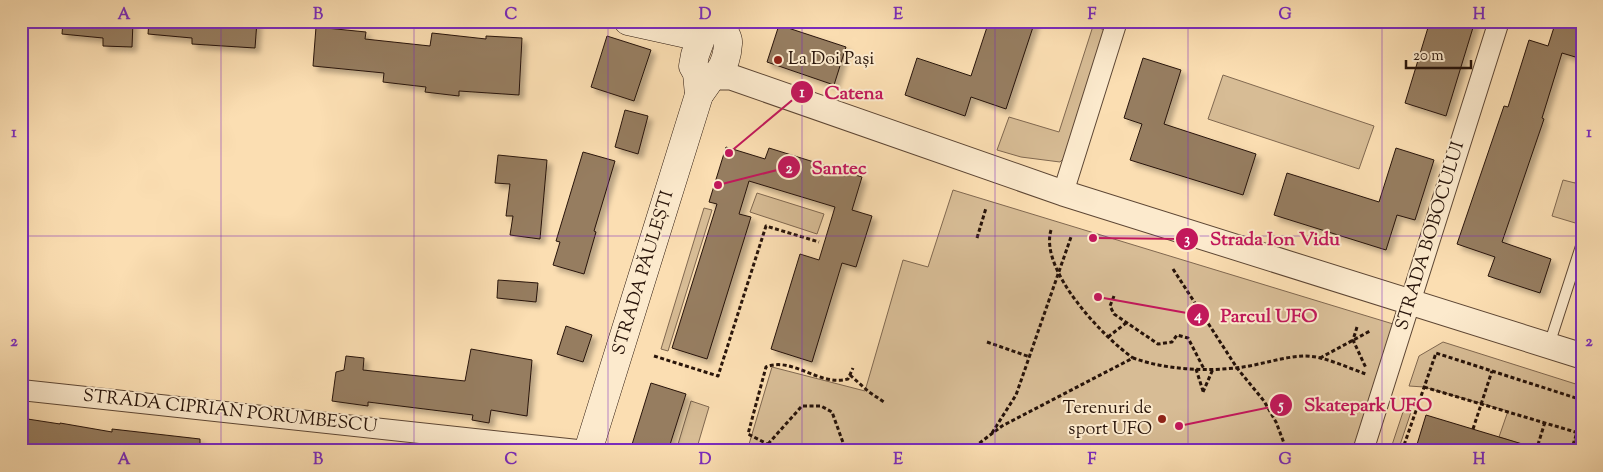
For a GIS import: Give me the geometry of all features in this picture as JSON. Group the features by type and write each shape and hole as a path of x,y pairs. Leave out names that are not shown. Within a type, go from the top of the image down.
{"main road":[{"path":"628,21 711,52"},
{"name":"STRADA PĂULEȘTI","path":"588,451 711,52"}],"street":[{"path":"1063,193 1117,21"},
{"name":"STRADA BOBOCULUI","path":"1363,451 1499,21"},
{"path":"711,52 1063,193 1582,356"},
{"name":"STRADA CIPRIAN PORUMBESCU","path":"21,390 588,451"}],"lane":[{"path":"1549,345 1582,244"}],"path":[{"path":"1577,230 1580,220 1579,212 1582,205"},
{"path":"977,238 986,208"},
{"path":"654,356 718,376 766,226 819,242"},
{"path":"1051,230 1048,239 1050,254 1065,285 1085,311 1122,350 1133,358 1151,364 1204,369 1237,368 1304,356 1320,358 1370,376 1352,340 1357,327"},
{"path":"991,434 1016,395 1071,237"},
{"path":"1173,269 1237,368 1264,401 1276,422 1287,451"},
{"path":"1114,296 1110,306 1114,314 1158,344 1172,342 1177,335 1188,338 1204,369"},
{"path":"1108,336 1126,323"},
{"path":"1320,358 1370,331"},
{"path":"987,342 1030,357"},
{"path":"1402,451 1436,353 1582,400"},
{"path":"969,451 1002,426 1133,358"},
{"path":"781,451 748,434 766,367 774,364 784,365 814,375 841,381 848,380 853,368"},
{"path":"1196,368 1203,392 1213,369"},
{"path":"1473,429 1492,371"},
{"path":"850,374 869,392 884,402"},
{"path":"1424,387 1582,434"},
{"path":"768,444 802,406 821,406 832,412 846,451"},
{"path":"1571,451 1582,418"},
{"path":"1536,451 1545,422"}],"shaded area":[{"path":"1093,26 1108,31 1068,154 1060,162 1021,157 997,150 1009,117 1059,132"},
{"path":"1223,75 1374,126 1359,169 1208,119"},
{"path":"1582,161 1582,225 1552,216 1563,180 1575,183"},
{"path":"953,190 1403,327 1363,451 747,451 772,367 865,391 903,260 928,267"},
{"path":"757,193 824,214 817,234 750,212"},
{"path":"704,208 712,210 668,351 661,349"},
{"path":"1443,342 1582,386 1582,434 1577,433 1571,451 1533,451 1534,448 1499,437 1508,411 1424,387 1409,386 1419,356"},
{"path":"691,401 709,407 696,451 676,451"},
{"path":"1405,406 1412,409 1398,451 1390,451"}],"building":[{"path":"63,21 133,21 132,47 103,46 103,38 62,34"},
{"path":"149,21 257,21 255,48 192,44 192,38 148,34"},
{"path":"989,21 1035,21 1006,109 971,97 965,116 905,95 917,58 971,76"},
{"path":"1430,21 1475,21 1446,116 1405,103"},
{"path":"1556,21 1582,21 1582,59 1562,53 1542,118 1544,119 1502,242 1551,259 1540,293 1488,276 1495,257 1457,244 1504,106 1508,107 1529,40 1548,46"},
{"path":"779,25 846,47 834,85 767,62"},
{"path":"316,27 366,32 365,39 430,46 432,33 486,39 486,36 522,38 519,95 459,91 459,96 425,92 426,87 383,82 384,73 313,66"},
{"path":"607,36 651,50 634,101 591,87"},
{"path":"1143,58 1181,70 1164,124 1256,154 1243,195 1130,160 1142,124 1124,118"},
{"path":"625,110 648,116 638,154 615,147"},
{"path":"726,147 765,159 769,148 862,177 852,210 872,216 856,267 842,263 812,362 771,349 800,254 819,260 835,207 749,181 739,214 751,217 707,359 672,348 717,204 709,202"},
{"path":"1396,148 1434,160 1415,220 1397,215 1386,250 1274,215 1287,173 1379,202"},
{"path":"583,152 615,161 594,231 596,232 584,274 553,265 560,242 556,241"},
{"path":"498,155 547,160 540,239 510,235 513,216 506,216 510,184 495,183"},
{"path":"498,280 538,283 536,302 497,298"},
{"path":"566,326 592,335 583,362 557,354"},
{"path":"471,349 532,360 527,416 491,410 489,423 472,420 473,415 368,402 368,406 332,401 336,372 344,370 346,356 364,358 363,370 465,381"},
{"path":"651,383 686,394 668,451 630,451"},
{"path":"1426,415 1529,446 1528,451 1415,451"},
{"path":"21,418 112,432 112,429 200,439 200,451 85,451 70,448 69,451 21,451"}],"place":[{"name":"La Doi Pași","path":"778,60"},
{"name":"Catena","path":"729,153"},
{"name":"Santec","path":"718,185"},
{"name":"Strada Ion Vidu","path":"1093,238"},
{"name":"Parcul UFO","path":"1098,297"},
{"name":"Terenuri de sport UFO","path":"1162,419"},
{"name":"Skatepark UFO","path":"1179,426"}]}
